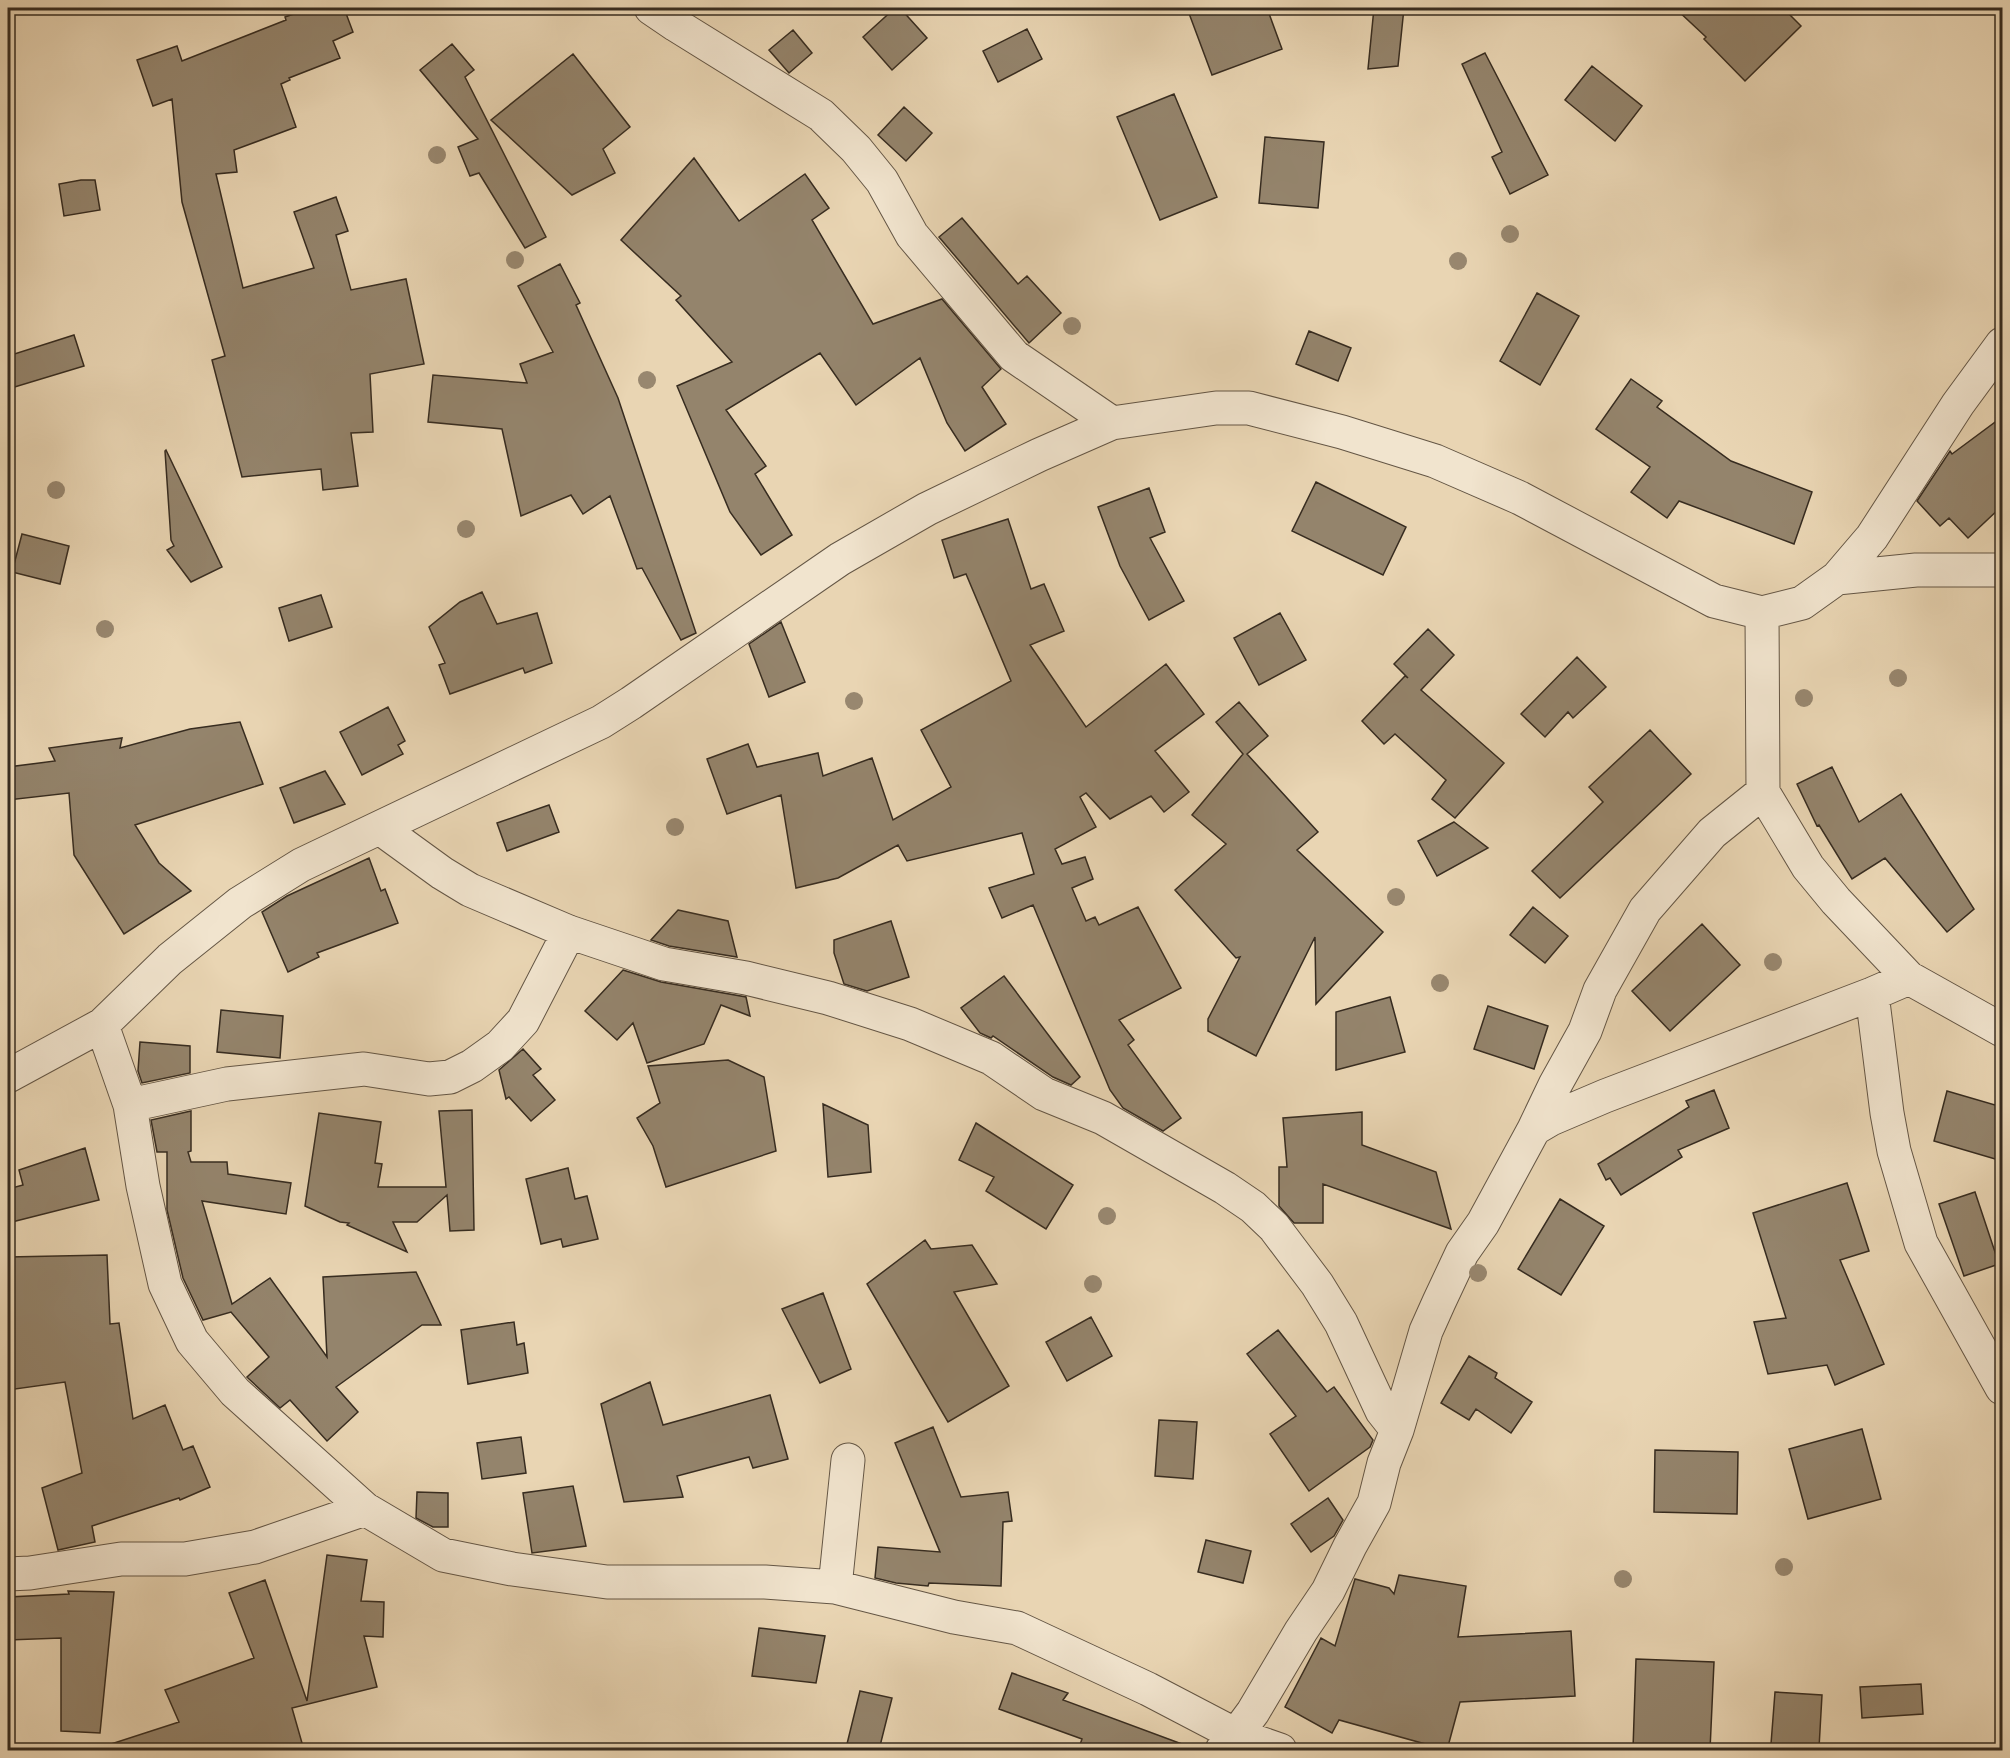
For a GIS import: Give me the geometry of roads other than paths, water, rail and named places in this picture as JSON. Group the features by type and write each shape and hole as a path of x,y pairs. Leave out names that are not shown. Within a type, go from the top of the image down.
{"street":[{"path":"651,8 821,115 856,149 882,181 912,235 1014,356 1112,423"},
{"path":"8,1076 102,1025 170,959 240,903 301,865 601,722 840,559 927,509 1112,423 1216,408 1249,408 1342,432 1435,461 1456,470 1520,498 1714,601 1762,614 1802,603 1837,578 1872,537 1958,404 2002,344"},
{"path":"1837,578 1916,570 2002,570"},
{"path":"1762,614 1763,792 1808,867 1836,901 1909,978 2002,1030"},
{"path":"1229,1743 1253,1712 1301,1631 1328,1591 1374,1503 1384,1463 1397,1430 1426,1331 1462,1253 1483,1223 1585,1031 1600,990 1645,910 1712,833 1763,792"},
{"path":"381,828 442,873 470,890 569,932 664,964 746,978 828,998 910,1024 992,1058 1044,1094 1111,1123 1224,1188 1253,1207 1274,1227 1317,1284 1341,1323 1382,1411 1397,1430"},
{"path":"130,1105 227,1084 364,1069 429,1079 450,1077 472,1066 500,1046 523,1021 569,932"},
{"path":"1534,1129 1551,1119 1643,1081 1909,978"},
{"path":"1872,994 1894,1151 1921,1243 2002,1388"},
{"path":"102,1025 130,1105 143,1186 165,1284 192,1341 235,1392 365,1509 404,1534 443,1555 512,1569 607,1582 753,1581 836,1587 954,1617 1017,1628 1148,1689 1229,1743 1280,1750"},
{"path":"836,1587 848,1460"},
{"path":"8,1574 30,1573 120,1559 185,1559 255,1547 365,1509"}]}
